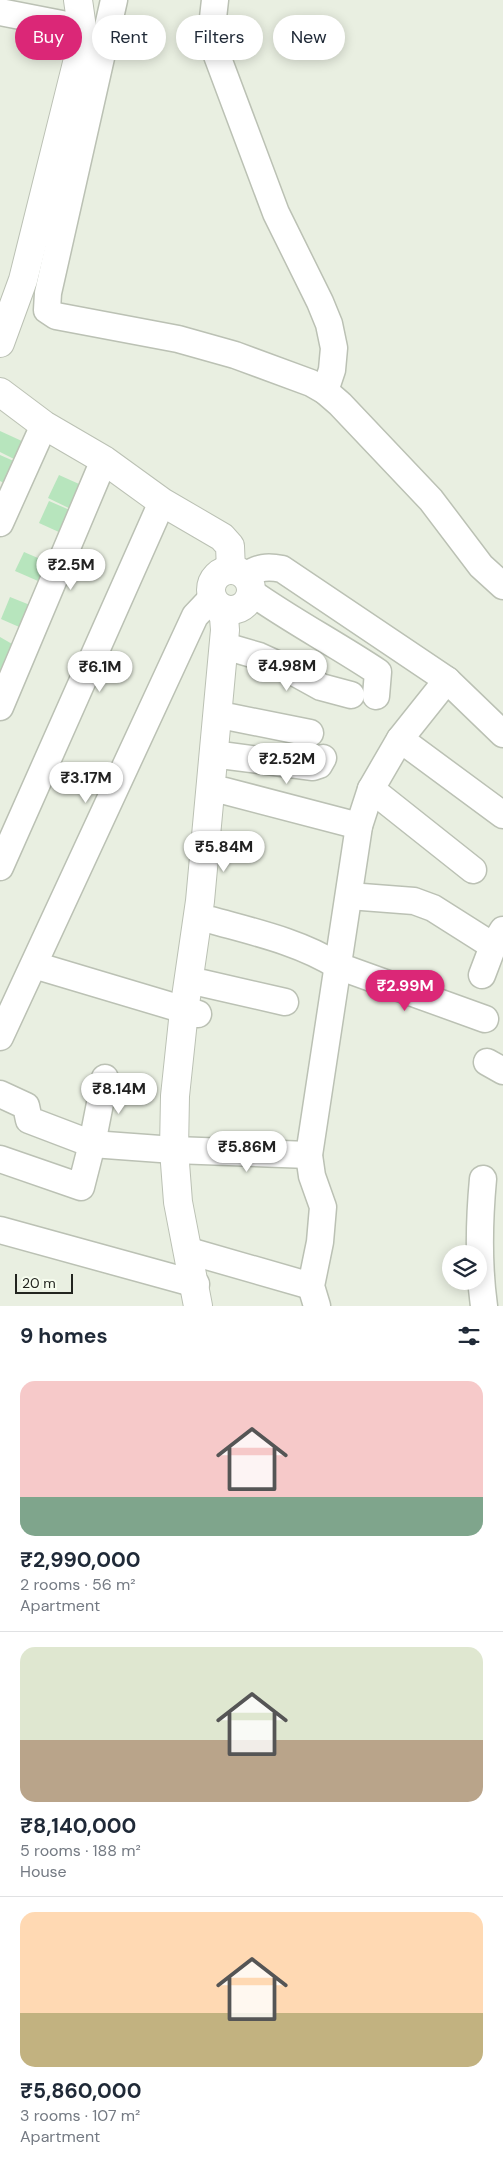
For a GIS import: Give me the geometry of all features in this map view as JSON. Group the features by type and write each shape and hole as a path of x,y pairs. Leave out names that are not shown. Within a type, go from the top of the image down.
{"main road":[{"path":"78,0 80,15"},
{"path":"2,335 25,270 78,60"},
{"path":"0,392 44,424 104,460 162,502 222,537 230,546 235,649 228,756 218,791 200,901 191,1012 187,1105 181,1150 178,1202 197,1295"},
{"path":"191,1012 202,983 211,920 225,630 224,617 233,591"}],"street":[{"path":"114,0 48,292 47,310 56,316 178,339 235,355 311,383 325,391 340,404 431,500 481,566 503,586"},
{"path":"215,0 213,18 216,53 276,213 329,324 334,348 332,370 325,391"},
{"path":"0,12 15,15"},
{"path":"0,523 44,424"},
{"path":"0,707 104,460"},
{"path":"0,868 162,502"},
{"path":"0,1037 195,616 233,591 257,568 282,569 447,680 503,734"},
{"path":"233,591 284,615 338,645 378,672 363,696 321,687 284,667 259,656 235,649"},
{"path":"189,1250 314,1296 323,1207 312,1176 309,1155 359,826 372,789 400,739 447,680"},
{"path":"230,717 310,733"},
{"path":"400,739 503,815"},
{"path":"228,756 313,767 319,765 323,758"},
{"path":"372,789 473,870"},
{"path":"218,791 359,826"},
{"path":"348,896 414,901 434,908 498,938 482,975"},
{"path":"211,920 283,941 326,958 338,966 485,1018"},
{"path":"34,965 191,1012"},
{"path":"202,983 285,1002"},
{"path":"0,1159 81,1187 105,1078"},
{"path":"0,1094 26,1106 29,1120 92,1144 309,1155"},
{"path":"483,1179 479,1225 479,1274 484,1306"},
{"path":"0,1230 197,1295"}],"building":[{"path":"0,431 24,442 16,460 0,452"},
{"path":"0,455 16,462 6,484 0,481"},
{"path":"59,475 88,488 77,512 48,498"},
{"path":"49,501 72,511 61,533 39,523"},
{"path":"24,552 54,565 45,584 15,571"},
{"path":"10,597 35,607 26,630 1,619"},
{"path":"0,637 19,648 0,679"}]}
